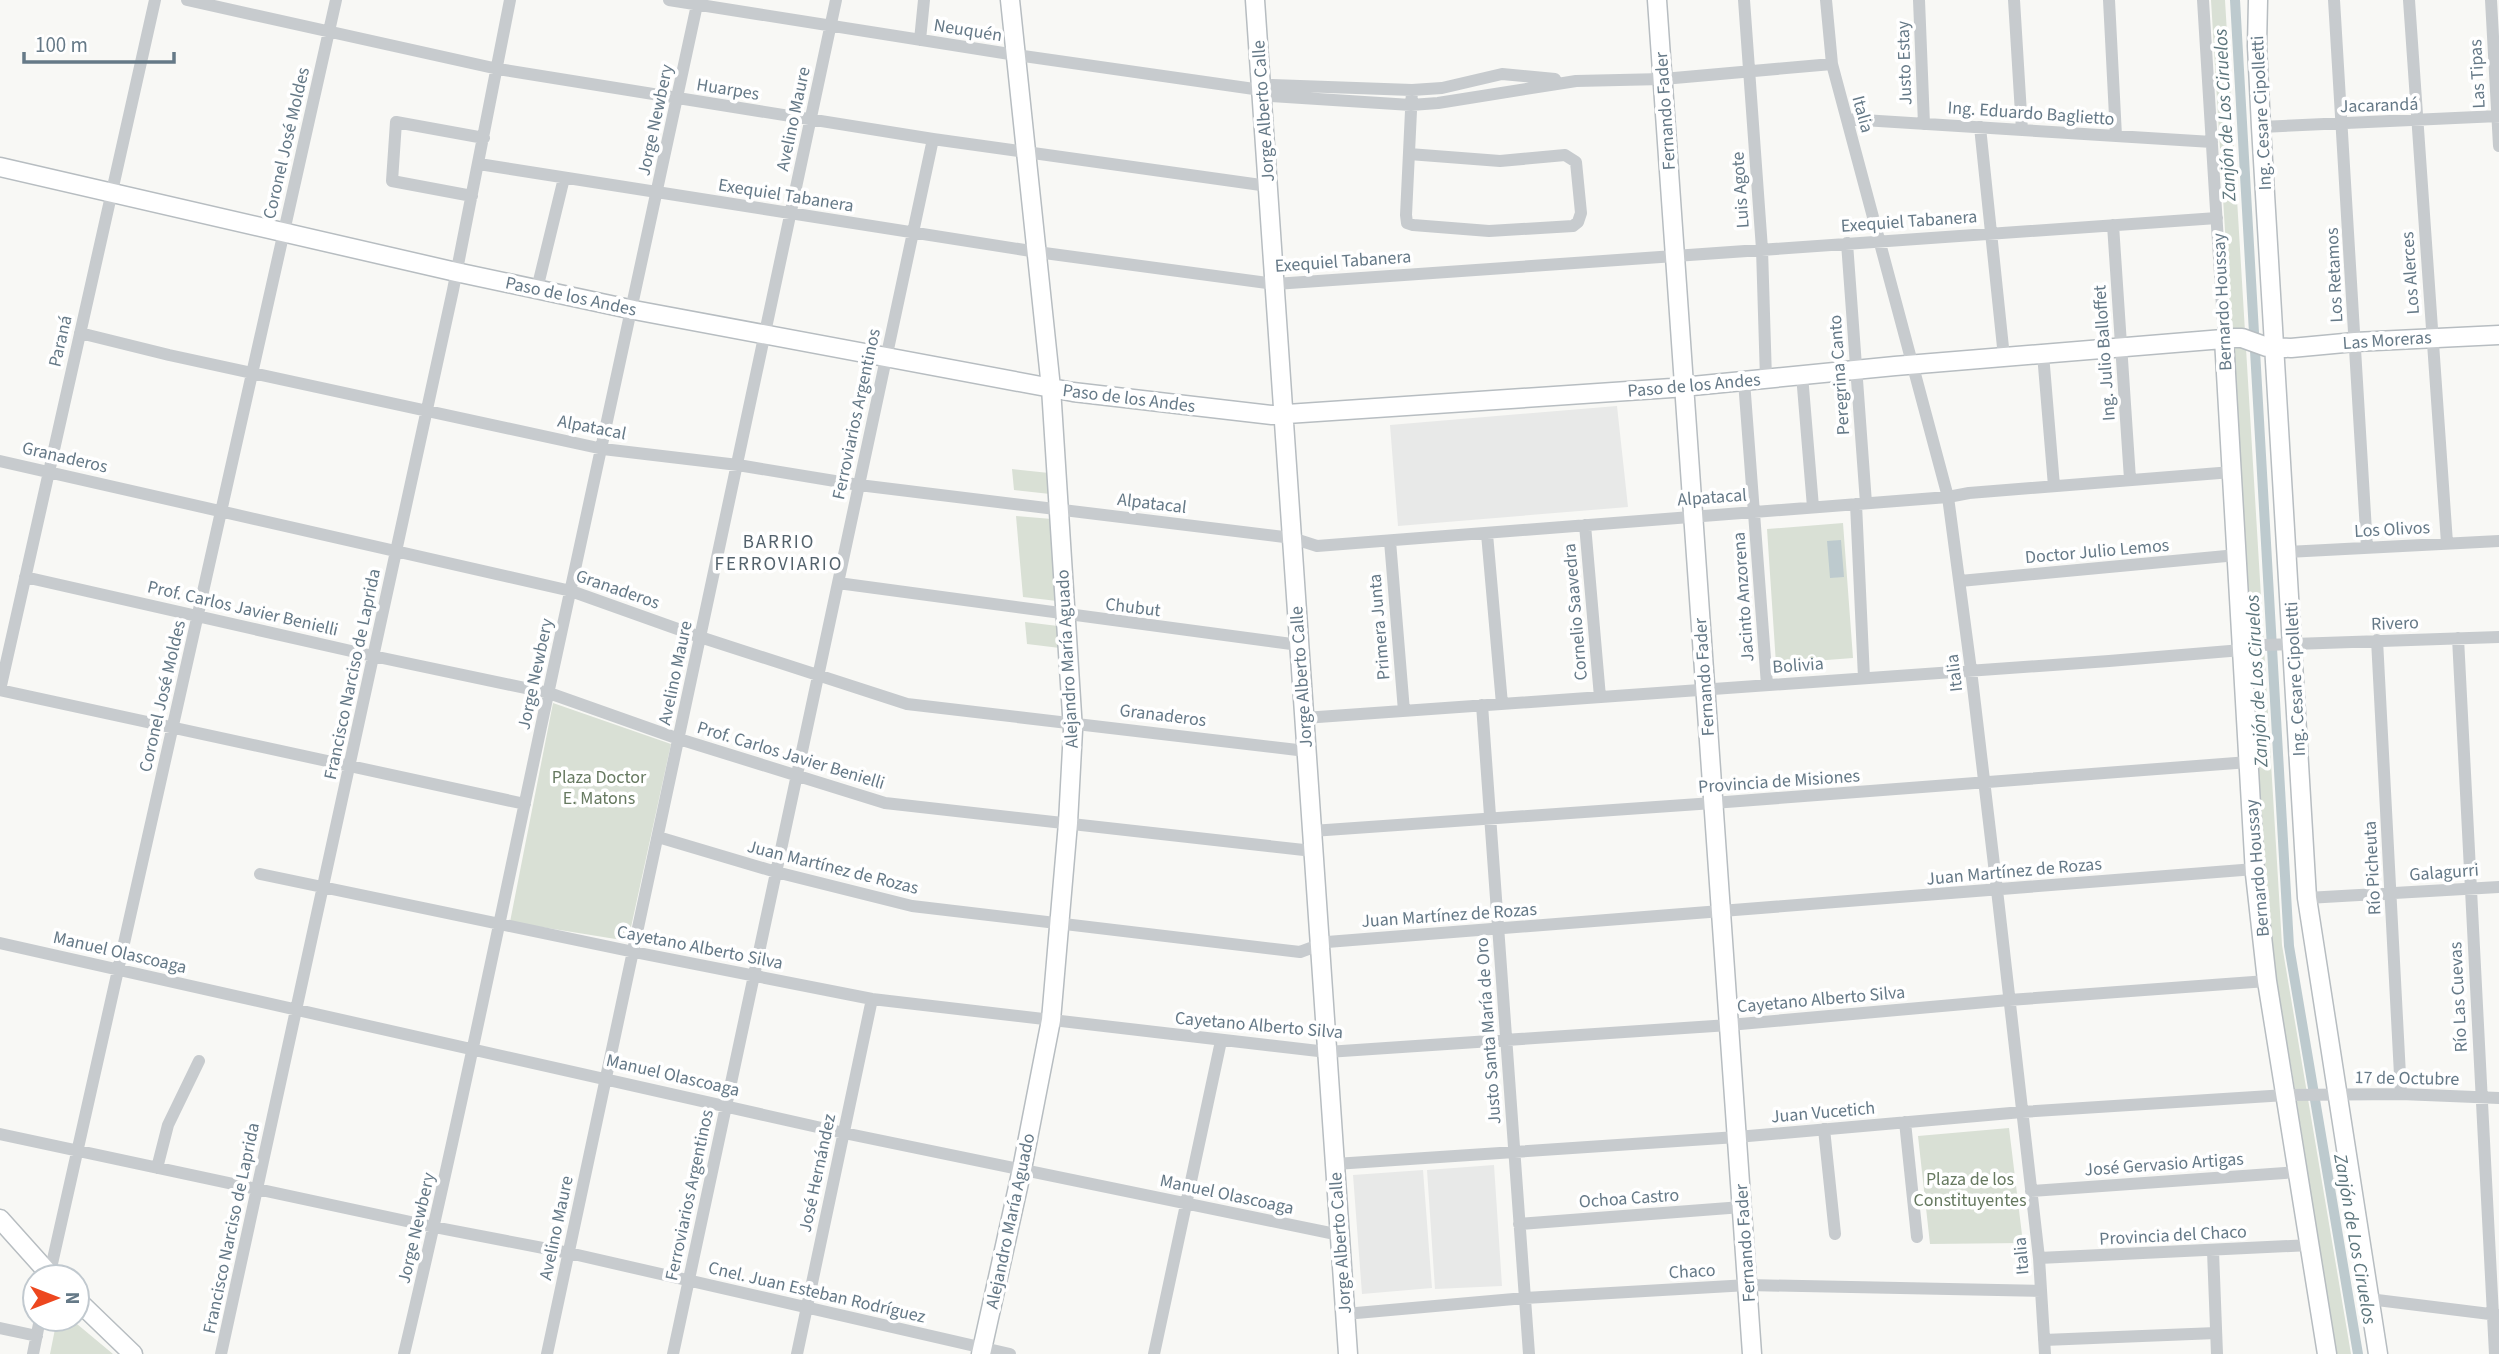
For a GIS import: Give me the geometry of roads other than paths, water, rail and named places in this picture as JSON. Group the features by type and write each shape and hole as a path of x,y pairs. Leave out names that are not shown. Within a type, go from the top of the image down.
{"street":[{"name":"Paraná","path":"0,690 155,0"},
{"name":"Huarpes","path":"187,0 498,69 933,139 1268,186"},
{"name":"Coronel José Moldes","path":"54,1263 336,0"},
{"name":"Francisco Narciso de Laprida","path":"221,1354 427,410 479,164 510,0"},
{"name":"Neuquén","path":"669,0 698,2 920,40 1261,90"},
{"name":"Avelino Maure","path":"547,1354 836,0"},
{"path":"920,40 924,0"},
{"name":"Alejandro María Aguado","path":"982,1351 1051,1020 1068,823 1073,722 1051,388 1010,0"},
{"name":"Jorge Alberto Calle","path":"1255,0 1348,1354"},
{"name":"Fernando Fader","path":"1657,0 1752,1354"},
{"name":"Luis Agote","path":"1744,0 1762,249 1766,379"},
{"name":"Italia","path":"1826,0 1832,64 1948,497 1971,670 2039,1258 2045,1354"},
{"name":"Justo Estay","path":"1919,0 1924,124"},
{"path":"2014,0 2022,130"},
{"path":"2109,0 2116,136"},
{"name":"Bernardo Houssay","path":"2203,0 2217,218 2233,338 2232,471 2255,869 2267,981 2327,1354"},
{"name":"Ing. Cesare Cipolletti","path":"2258,0 2257,46 2271,347 2287,552 2286,645 2321,1094 2370,1299 2378,1354"},
{"name":"Los Retamos","path":"2334,0 2367,548"},
{"name":"Los Alerces","path":"2409,0 2447,543"},
{"name":"Las Tipas","path":"2491,0 2499,146"},
{"name":"Jorge Newbery","path":"404,1354 474,1049 698,2"},
{"path":"1261,90 1271,96 1365,96 1442,88 1502,74 1576,81 1663,79 1832,64"},
{"path":"1365,96 1411,104 1438,103 1576,81"},
{"path":"1409,154 1500,161 1565,155 1572,157 1576,162 1580,214 1578,222 1573,226 1505,231 1408,223 1406,215 1412,90"},
{"name":"Jacarandá","path":"2261,127 2498,116"},
{"name":"Ing. Eduardo Baglietto","path":"1847,119 2212,142"},
{"path":"472,196 392,181 396,122 484,138"},
{"path":"1980,127 2004,357"},
{"name":"Ferroviarios Argentinos","path":"673,1354 933,139"},
{"name":"Exequiel Tabanera","path":"479,164 1037,252 1275,284 2217,218"},
{"name":"Paso de los Andes","path":"0,167 634,310 1073,392 1283,415 1685,386 2233,338 2271,347"},
{"path":"537,289 564,178"},
{"name":"Ing. Julio Balloffet","path":"2113,225 2130,480"},
{"name":"Peregrina Canto","path":"1847,243 1856,370 1864,678"},
{"name":"Alpatacal","path":"80,333 603,449 738,465 859,485 1292,538 1317,546 1948,497 2232,471"},
{"name":"Las Moreras","path":"2271,347 2499,335"},
{"path":"2043,354 2054,486"},
{"path":"1802,375 1813,507"},
{"name":"Jacinto Anzorena","path":"1744,381 1768,685"},
{"name":"Granaderos","path":"0,461 571,591 700,637 906,704 1306,751"},
{"name":"Cornelio Saavedra","path":"1584,525 1600,697"},
{"path":"1487,534 1502,704"},
{"name":"Primera Junta","path":"1390,541 1404,711"},
{"name":"Los Olivos","path":"2287,552 2499,541"},
{"name":"Doctor Julio Lemos","path":"1960,581 2237,555"},
{"name":"Prof. Carlos Javier Benielli","path":"25,577 373,656 549,692 679,739 898,805 1313,851"},
{"name":"Chubut","path":"838,583 1066,616 1299,645"},
{"name":"Rivero","path":"2286,645 2499,637"},
{"name":"Río Las Cuevas","path":"2458,638 2481,1098 2496,1314 2495,1354"},
{"name":"Río Picheuta","path":"2377,640 2401,1094"},
{"name":"Bolivia","path":"1304,718 2286,645"},
{"path":"0,690 525,804"},
{"name":"Justo Santa María de Oro","path":"1482,705 1529,1354"},
{"name":"Provincia de Misiones","path":"1312,831 2249,762"},
{"name":"Juan Martínez de Rozas","path":"659,837 776,872 912,906 1300,952 1320,944 2255,869"},
{"name":"Cayetano Alberto Silva","path":"260,874 872,999 1327,1052 1729,1025 2267,981"},
{"name":"Galagurri","path":"2307,898 2499,887"},
{"name":"Manuel Olascoaga","path":"0,943 844,1132 1340,1236"},
{"name":"José Hernández","path":"797,1354 872,999"},
{"path":"1154,1354 1221,1041"},
{"path":"157,1168 168,1125 199,1061"},
{"name":"17 de Octubre","path":"2321,1094 2499,1098"},
{"name":"Juan Vucetich","path":"1335,1164 1737,1137 2022,1112 2321,1094"},
{"path":"1905,1122 1917,1237"},
{"path":"1824,1129 1835,1234"},
{"name":"Cnel. Juan Esteban Rodríguez","path":"0,1134 569,1254 982,1351 1010,1354"},
{"name":"José Gervasio Artigas","path":"2031,1191 2298,1172"},
{"name":"Ochoa Castro","path":"1519,1224 1742,1207"},
{"path":"0,1219 39,1263"},
{"name":"Provincia del Chaco","path":"2039,1258 2310,1245"},
{"path":"2213,1251 2217,1354"},
{"name":"Chaco","path":"1345,1314 1525,1298 1748,1285 2041,1291"},
{"path":"2370,1299 2496,1314"},
{"path":"91,1314 133,1354"},
{"path":"0,1328 37,1336"},
{"path":"33,1354 38,1333"},
{"path":"2044,1340 2216,1333"}],"waterway":[{"name":"Zanjón de Los Ciruelos","path":"2235,0 2289,946 2358,1354"}],"district":[{"name":"BARRIO FERROVIARIO","path":"779,552"}],"park label":[{"name":"Plaza Doctor E. Matons","path":"599,787"},
{"name":"Plaza de los Constituyentes","path":"1970,1189"}]}
